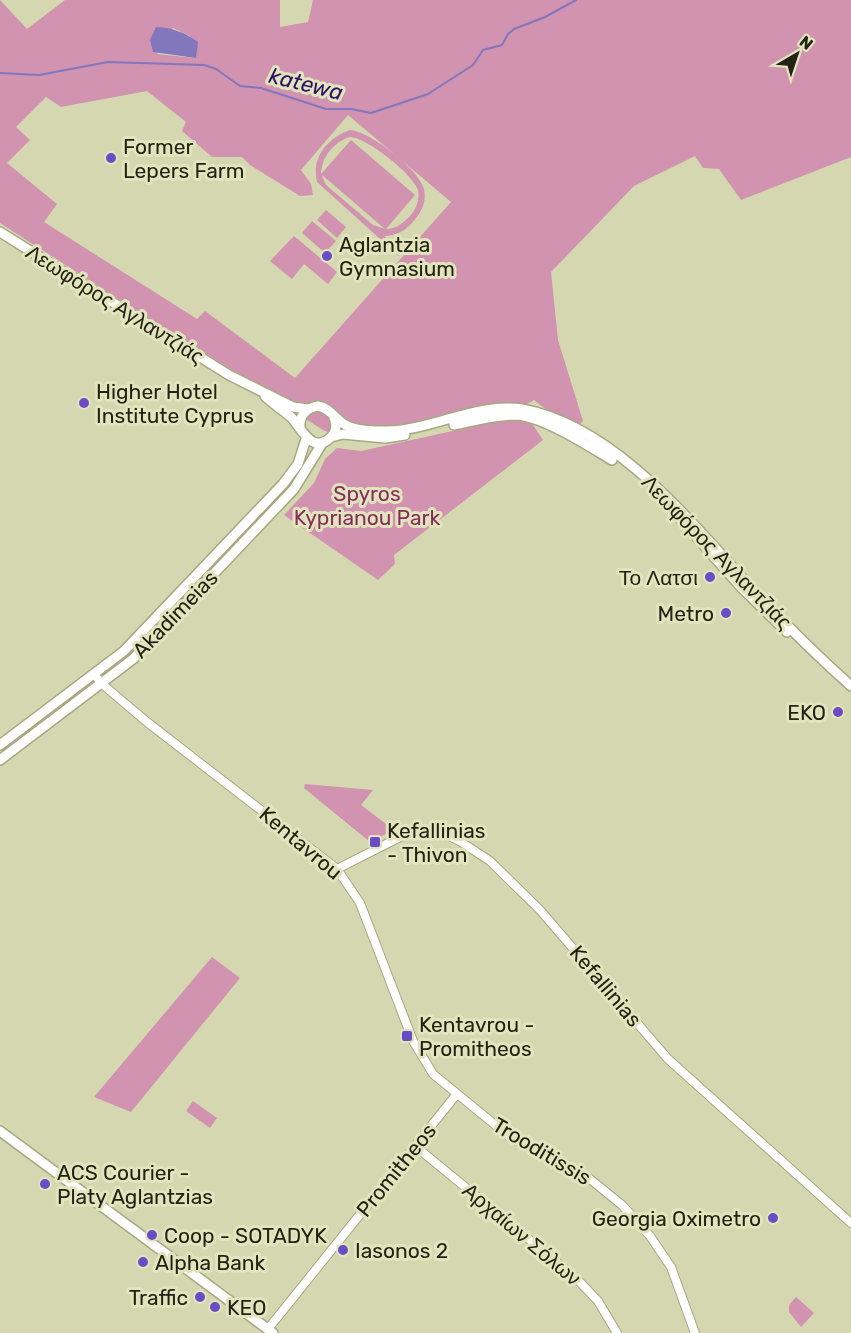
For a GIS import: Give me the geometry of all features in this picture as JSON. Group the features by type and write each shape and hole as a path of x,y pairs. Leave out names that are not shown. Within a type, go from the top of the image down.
{"main road":[{"name":"Λεωφόρος Αγλαντζιάς","path":"0,232 261,393 297,409 308,409"},
{"name":"Λεωφόρος Αγλαντζιάς","path":"261,393 300,428"},
{"path":"322,407 333,415 336,429 327,440 314,442 306,438 300,428 300,419 308,409 322,407"},
{"name":"Λεωφόρος Αγλαντζιάς","path":"333,415 348,425 389,431 494,410 516,409 538,413 568,426 655,485 784,621 851,686"},
{"name":"Λεωφόρος Αγλαντζιάς","path":"327,440 343,434 385,438 514,415 536,420 567,434 611,459 645,484 764,610 851,693"},
{"name":"Akadimeias","path":"0,745 124,651 153,623 284,484 298,464 306,438"},
{"name":"Akadimeias","path":"0,760 102,684 153,639 294,489 327,440"},
{"path":"0,1131 271,1331"}],"street":[{"name":"Kentavrou","path":"94,674 102,684 337,869 360,903 419,1052 433,1074 456,1095"},
{"name":"Kefallinias","path":"337,869 414,830 426,830 448,836 490,861 540,910 668,1059 851,1223"},
{"name":"Promitheos","path":"271,1331 456,1095"},
{"name":"Trooditissis","path":"456,1095 512,1138 585,1175 622,1205 650,1236 670,1267 695,1333"},
{"name":"Αρχαίων Σόλων","path":"415,1146 575,1277 598,1301 617,1333"}],"green space":[{"path":"0,0 27,29 65,0 280,0 280,27 308,22 313,0 851,0 851,157 741,200 719,169 703,168 695,156 634,186 551,272 558,340 583,421 573,431 534,400 527,404 377,438 357,441 341,438 323,430 0,223","holes":["173,28 190,36 195,58 157,54","147,91 186,122 182,131 212,157 242,157 250,165 300,196 313,195 311,184 301,170 348,115 451,202 295,378 205,311 197,319 44,222 57,204 7,163 30,140 16,127 46,97 61,107"]},
{"path":"350,130 358,132 392,152 413,171 424,189 425,198 422,207 409,226 403,231 384,236 402,252 399,256 317,182 316,165 319,157 334,138","holes":["350,137 367,143 388,157 408,175 418,190 418,201 414,210 396,227 386,229 415,195 351,140 321,174 326,156 339,142","322,175 385,229 373,225 326,185"]},
{"path":"326,210 346,227 337,238 317,220"},
{"path":"312,221 336,241 325,253 302,233"},
{"path":"294,236 337,272 328,284 304,264 292,279 270,261"},
{"name":"Spyros Kyprianou Park","path":"512,418 529,419 543,440 394,555 395,564 378,580 284,515 314,483 325,459 337,448 361,451"},
{"path":"305,784 373,790 361,805 394,830 370,842 304,788"},
{"path":"212,957 240,978 131,1112 94,1097"},
{"path":"193,1101 217,1118 210,1128 186,1111"},
{"path":"796,1297 814,1313 801,1327 789,1312 789,1305"}],"shaded area":[{"path":"156,27 178,31 198,42 196,58 153,52 150,40"}],"waterway":[{"name":"katewa","path":"0,73 39,75 108,62 204,65 216,69 240,86 261,88 326,109 351,109 371,113 428,94 473,65 483,50 502,45 514,29 545,17 576,0"}],"place":[{"name":"Former Lepers Farm","path":"111,158"},
{"name":"Aglantzia Gymnasium","path":"327,256"},
{"name":"Higher Hotel Institute Cyprus","path":"84,403"},
{"name":"Το Λατσι","path":"710,577"},
{"name":"Metro","path":"726,613"},
{"name":"EKO","path":"838,712"},
{"name":"Kefallinias - Thivon","path":"375,842"},
{"name":"Kentavrou - Promitheos","path":"407,1036"},
{"name":"ACS Courier - Platy Aglantzias","path":"45,1184"},
{"name":"Georgia Oximetro","path":"773,1218"},
{"name":"Coop - SOTADYK","path":"152,1235"},
{"name":"Iasonos 2","path":"343,1250"},
{"name":"Alpha Bank","path":"143,1262"},
{"name":"Traffic","path":"200,1297"},
{"name":"KEO","path":"215,1307"}]}
